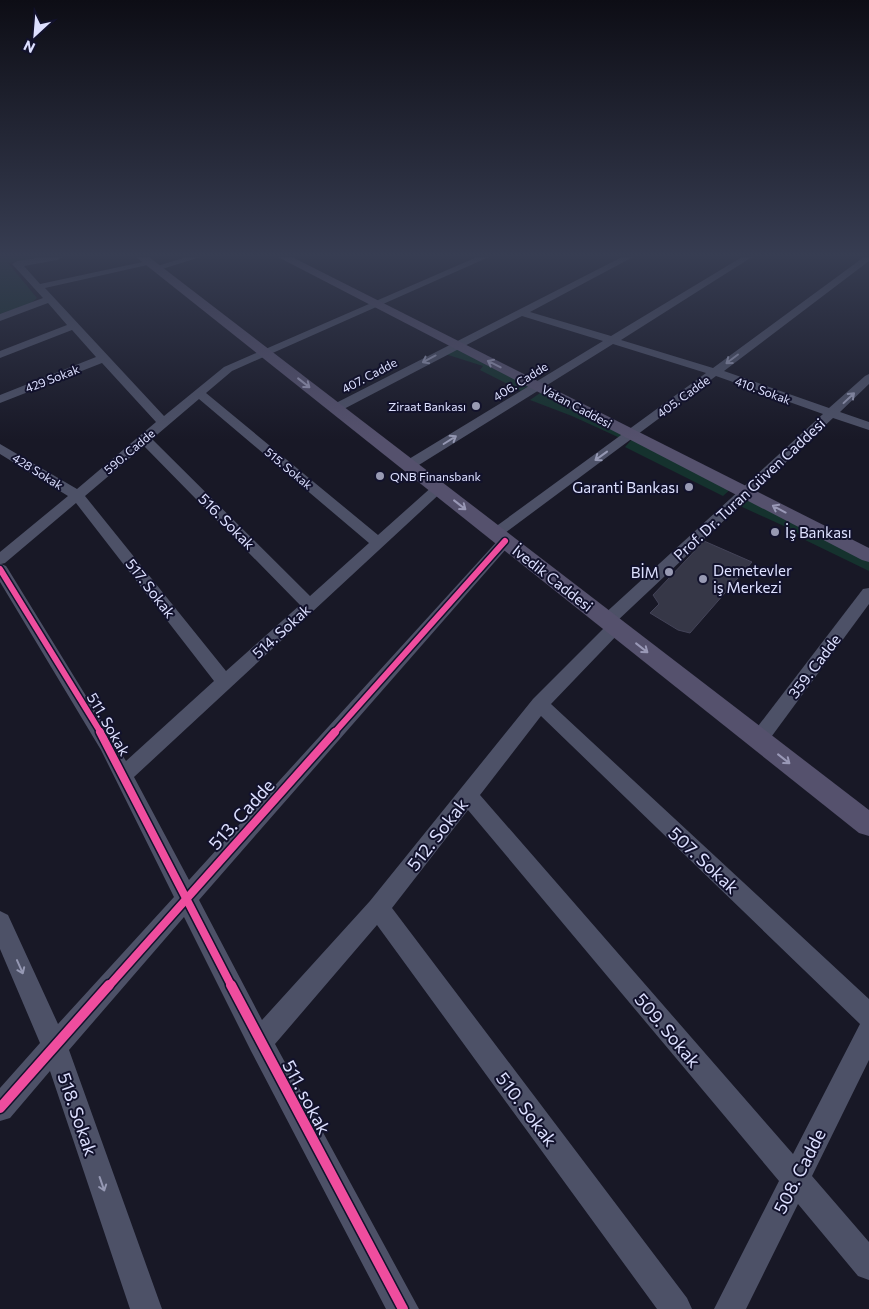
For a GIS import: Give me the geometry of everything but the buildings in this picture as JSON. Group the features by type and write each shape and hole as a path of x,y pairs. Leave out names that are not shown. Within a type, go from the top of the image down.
{"main road":[{"name":"İvedik Caddesi","path":"221,318 869,825"},
{"name":"Vatan Caddesi","path":"405,318 869,556"}],"street":[{"path":"67,318 163,422"},
{"name":"590. Cadde","path":"0,560 228,369 346,318"},
{"name":"407. Cadde","path":"336,408 511,318"},
{"name":"410. Sokak","path":"541,318 714,372 869,426"},
{"name":"406. Cadde","path":"409,465 648,318"},
{"name":"405. Cadde","path":"500,537 630,434 785,318"},
{"path":"0,355 74,326"},
{"name":"429 Sokak","path":"0,398 103,358"},
{"name":"Prof. Dr. Turan Güven Caddesi","path":"611,624 746,492 869,378"},
{"name":"515. Sokak","path":"199,393 378,543"},
{"name":"516. Sokak","path":"144,438 310,605"},
{"name":"428 Sokak","path":"0,448 77,495"},
{"name":"514. Sokak","path":"123,775 438,488"},
{"name":"517. Sokak","path":"77,495 225,682"},
{"name":"513. Cadde","path":"0,1108 188,898 500,537"},
{"name":"511. Sokak","path":"0,569 109,747 188,898"},
{"name":"359. Cadde","path":"759,739 869,593"},
{"name":"512. Sokak","path":"260,1042 378,908 540,704 611,624"},
{"name":"507. Sokak","path":"540,704 869,1016"},
{"name":"509. Sokak","path":"468,795 794,1180 869,1265"},
{"name":"511. sokak","path":"188,898 260,1042 403,1309"},
{"name":"510. Sokak","path":"378,908 676,1309"},
{"name":"518. Sokak","path":"0,922 54,1047 146,1309"},
{"name":"508. Cadde","path":"730,1309 869,1033"}],"green space":[{"path":"456,348 532,384 521,391 480,370 483,366 445,354"},
{"path":"543,391 624,434 620,438 572,416 530,400"},
{"path":"633,438 732,488 723,496 625,447"},
{"path":"748,496 869,561 869,571 801,538 797,532 740,506"}],"cycle path":[{"path":"0,1108 505,541"},
{"path":"0,569 109,747 260,1042 403,1309"}],"place":[{"name":"Ziraat Bankası","path":"476,406"},
{"name":"QNB Finansbank","path":"380,476"},
{"name":"Garanti Bankası","path":"689,487"},
{"name":"İş Bankası","path":"775,532"},
{"name":"BİM","path":"669,572"},
{"name":"Demetevler iş Merkezi","path":"703,579"}]}
